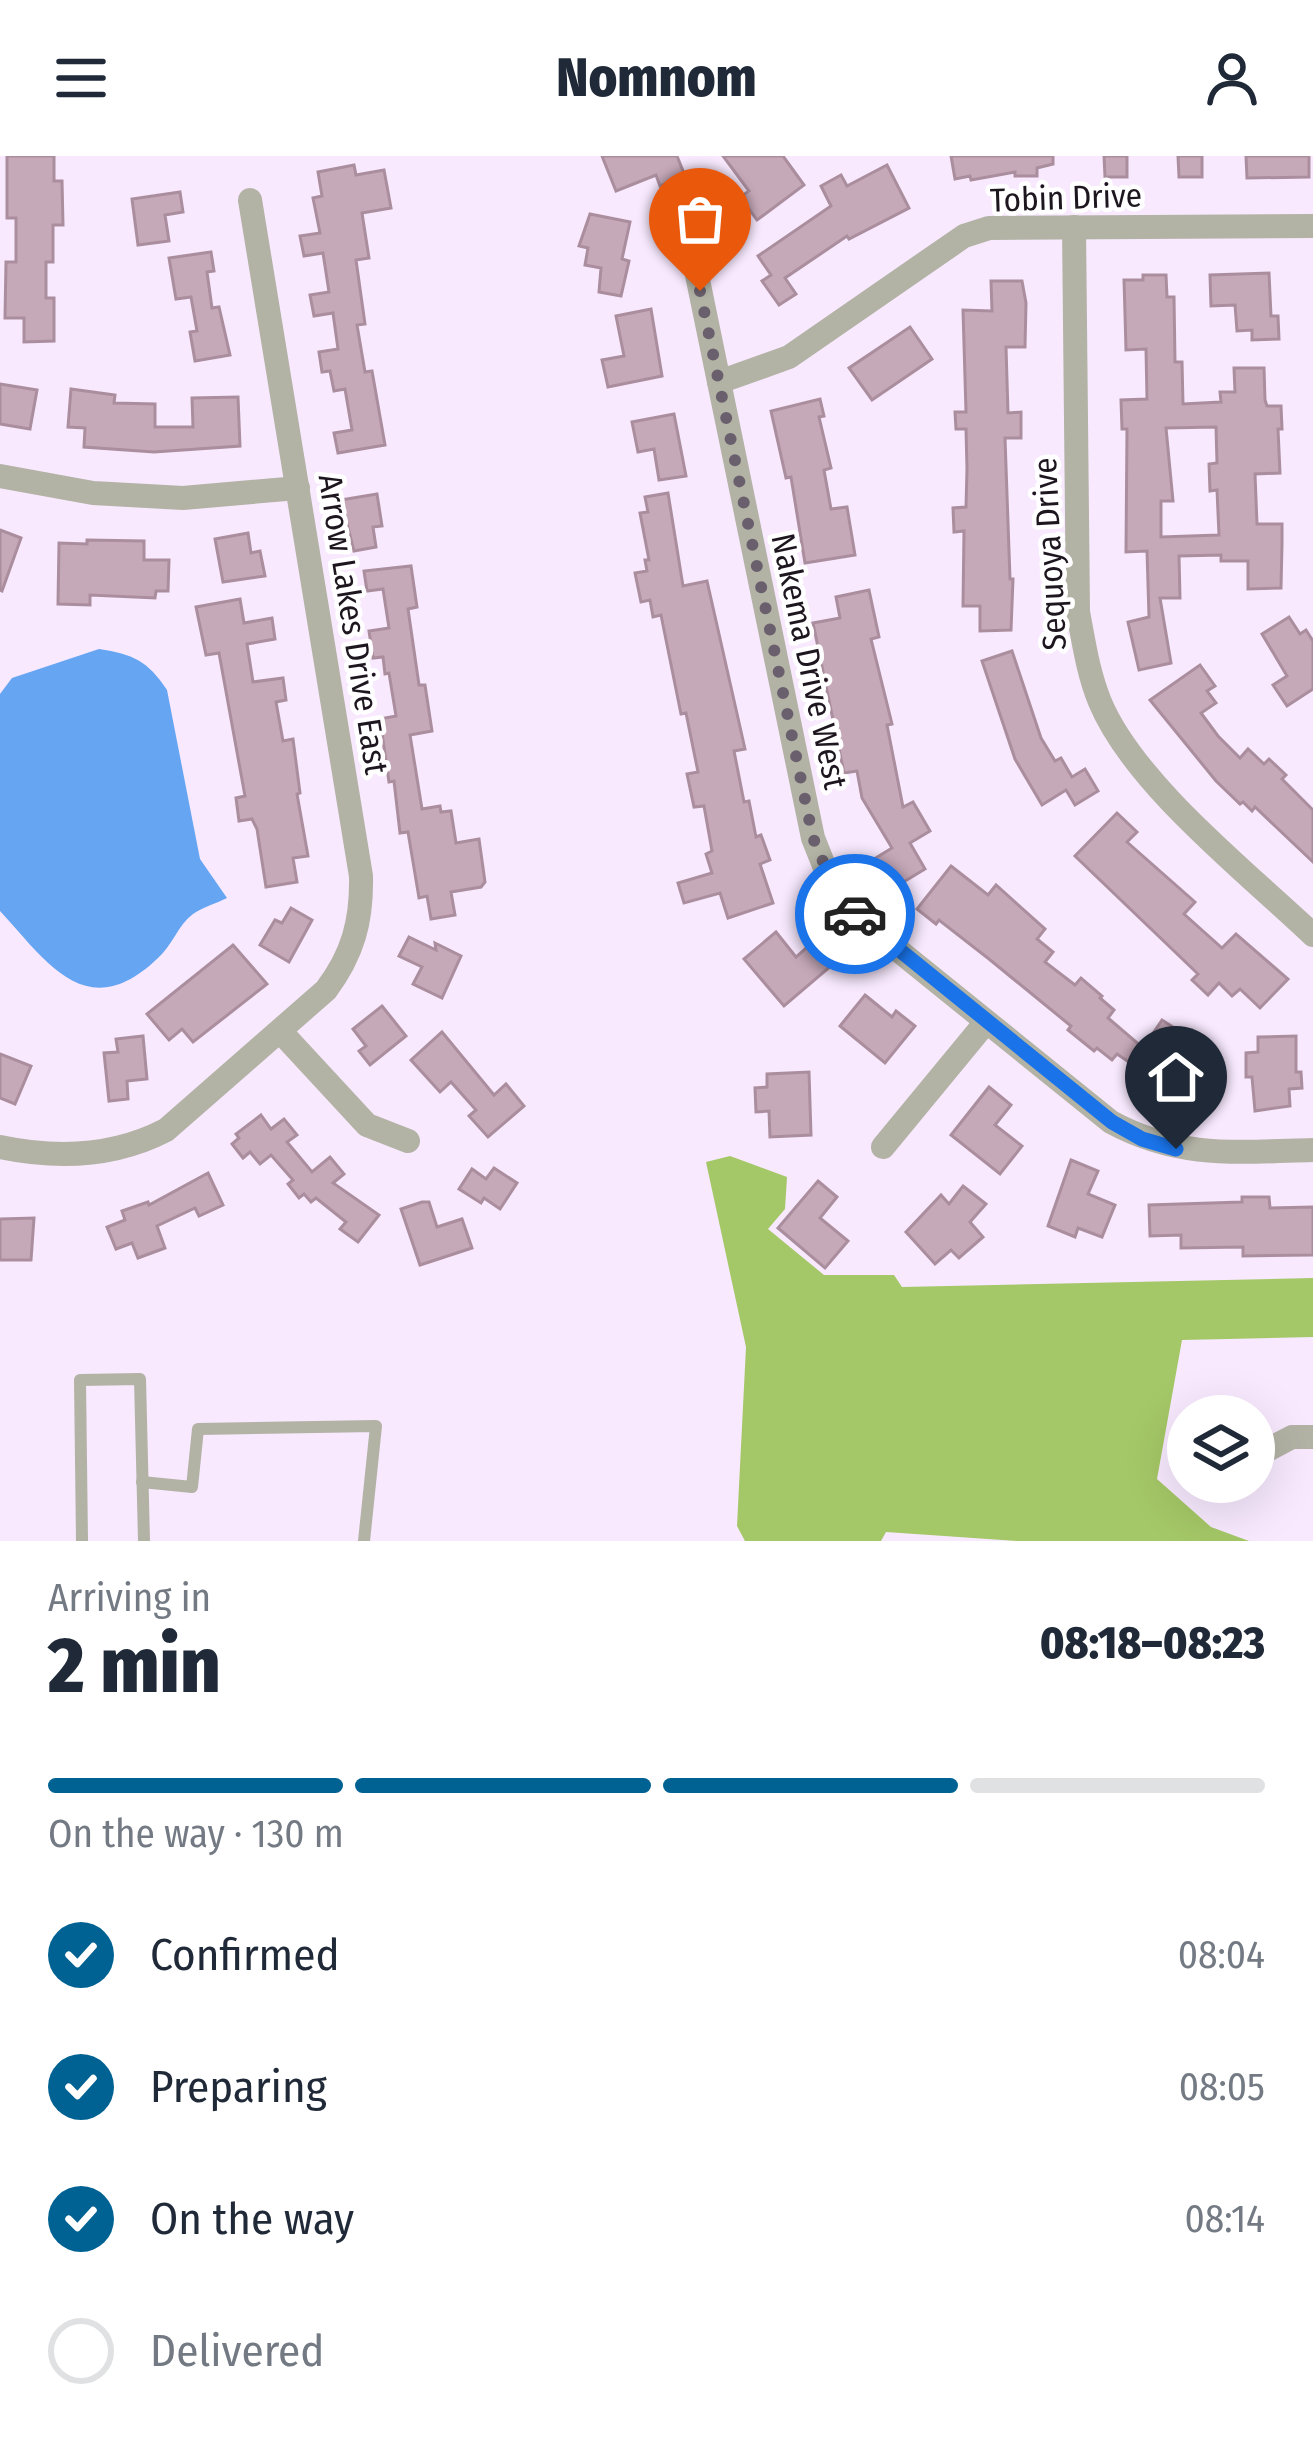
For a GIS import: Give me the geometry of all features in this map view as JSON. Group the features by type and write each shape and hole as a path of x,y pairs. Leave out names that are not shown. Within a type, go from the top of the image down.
{"street":[{"name":"Arrow Lakes Drive East","path":"0,1147 32,1154 106,1153 140,1144 166,1130 326,990 346,964 357,934 361,876 250,200"},
{"name":"Tobin Drive","path":"719,382 790,356 964,236 989,228 1313,226"},
{"name":"Sequoya Drive","path":"1073,227 1078,612 1101,704 1126,750 1154,783 1313,935"},
{"name":"Nakema Drive West","path":"691,246 813,838 830,878 857,917 1112,1122 1142,1139 1210,1153 1313,1150"},
{"path":"0,476 93,493 183,498 298,488"},
{"path":"883,1148 986,1022"},
{"path":"280,1031 367,1125 408,1142"},
{"path":"1275,1446 1292,1437 1313,1437"}],"lane":[{"path":"82,1541 80,1380 140,1379 144,1541"},
{"path":"142,1482 192,1486 198,1429 376,1426 364,1541"}],"green space":[{"path":"730,1156 787,1177 785,1209 768,1229 824,1275 894,1275 902,1287 1313,1278 1313,1337 1182,1340 1172,1395 1167,1395 1157,1479 1167,1488 1167,1503 1184,1503 1211,1527 1249,1541 1017,1541 886,1532 881,1541 745,1541 737,1526 746,1347 706,1162"}],"water":[{"path":"99,649 139,661 167,690 200,859 227,898 193,914 163,953 133,978 110,987 89,987 70,980 0,911 0,694 12,678"}],"building":[{"path":"7,156 54,156 54,181 62,181 63,225 53,225 53,262 46,262 46,298 54,298 54,341 24,342 24,318 5,318 6,262 16,262 16,218 7,218"},
{"path":"602,156 677,156 685,176 660,186 656,175 616,191"},
{"path":"723,156 783,156 804,185 757,220 740,197 749,191"},
{"path":"951,156 1053,156 1053,164 1037,168 1037,176 1015,176 1015,172 955,179"},
{"path":"1104,156 1127,156 1127,177 1105,177"},
{"path":"1178,156 1202,156 1202,177 1179,177"},
{"path":"1246,156 1309,156 1309,177 1247,178"},
{"path":"354,165 356,175 384,170 391,208 362,213 369,258 356,260 365,324 357,325 365,372 372,371 385,445 338,453 334,433 352,430 345,389 334,391 330,371 322,372 319,352 338,349 333,313 314,316 310,295 329,292 323,253 304,256 300,236 320,233 313,198 322,196 318,172"},
{"path":"887,165 909,208 847,236 785,278 796,294 779,305 762,281 771,275 758,256 831,206 821,186 841,175 847,186"},
{"path":"180,192 183,212 165,215 169,241 138,245 132,199"},
{"path":"590,214 630,222 622,259 629,261 621,296 599,292 601,268 585,265 588,248 579,246"},
{"path":"211,252 214,271 207,272 212,308 219,307 230,355 195,361 190,332 197,331 191,297 176,299 169,258"},
{"path":"1269,273 1271,316 1278,316 1279,339 1252,340 1252,330 1237,331 1235,305 1211,306 1210,275"},
{"path":"1143,275 1166,275 1167,297 1174,297 1175,362 1182,362 1183,404 1221,402 1220,392 1235,392 1234,368 1264,368 1265,400 1267,406 1281,406 1282,429 1278,429 1280,473 1255,474 1257,524 1282,524 1282,544 1281,588 1248,589 1248,561 1221,561 1221,555 1179,556 1180,598 1160,598 1171,663 1139,670 1128,622 1149,617 1147,551 1126,552 1127,429 1122,429 1121,400 1147,399 1146,349 1126,350 1124,280 1143,280","holes":["1216,427 1217,463 1209,464 1210,491 1217,490 1219,535 1161,537 1161,501 1173,501 1166,428"]},
{"path":"991,281 1022,281 1025,347 1006,347 1008,413 1021,412 1021,438 1005,438 1011,630 980,631 980,606 963,606 964,531 954,532 953,508 966,507 967,469 966,429 956,429 955,412 966,412 963,310 992,311"},
{"path":"651,309 662,376 608,387 602,360 624,356 616,316"},
{"path":"910,327 932,359 872,400 849,368"},
{"path":"0,384 37,390 30,429 0,424"},
{"path":"71,389 115,395 114,403 155,404 155,427 193,427 192,398 238,397 240,446 154,452 84,447 85,428 68,427"},
{"path":"820,399 824,416 819,417 831,468 824,470 831,509 847,507 855,555 805,563 791,477 786,478 771,411"},
{"path":"674,414 686,476 659,480 654,449 638,452 632,422"},
{"path":"668,493 683,586 707,581 745,749 734,751 744,802 749,801 756,837 761,835 770,860 760,864 773,903 728,918 720,893 684,903 678,883 712,873 706,854 712,851 704,806 694,807 687,774 698,772 661,615 653,617 650,600 641,602 635,573 647,571 645,560 649,560 640,513 648,512 645,497"},
{"path":"377,494 382,526 373,527 376,547 354,551 341,500"},
{"path":"0,530 21,538 2,591 0,590"},
{"path":"248,533 251,553 260,551 265,576 223,582 215,539"},
{"path":"87,540 144,541 144,560 169,560 168,591 156,591 155,598 90,595 90,605 58,604 59,543 87,544"},
{"path":"411,566 417,607 408,609 419,685 425,685 432,731 410,735 422,809 440,806 441,812 451,811 456,843 479,839 485,882 481,887 451,892 455,915 431,919 427,896 419,898 408,832 400,833 394,781 389,782 380,719 396,716 389,673 385,674 383,657 373,658 369,631 389,628 383,589 367,591 364,571"},
{"path":"869,590 879,637 871,639 892,724 887,725 903,807 913,802 930,831 910,843 925,869 892,889 874,859 892,848 862,798 857,771 844,773 813,623 840,618 836,597"},
{"path":"240,599 244,623 272,618 275,639 247,644 253,682 283,678 286,700 276,702 283,741 293,739 308,856 293,858 297,882 266,887 257,829 252,819 239,821 236,798 245,796 219,653 206,655 196,607"},
{"path":"1289,617 1300,634 1306,630 1313,641 1313,689 1287,706 1273,685 1287,676 1262,634"},
{"path":"1012,651 1041,738 1055,761 1061,758 1072,777 1085,769 1098,791 1075,805 1066,790 1042,805 1015,759 982,661"},
{"path":"1200,665 1215,686 1207,691 1216,703 1201,713 1218,736 1240,758 1248,749 1264,764 1269,759 1313,810 1313,862 1255,807 1252,811 1240,804 1216,781 1150,700"},
{"path":"1117,813 1137,832 1127,842 1195,902 1184,914 1222,948 1236,934 1288,979 1260,1008 1240,989 1232,996 1219,983 1208,995 1192,980 1198,974 1075,856"},
{"path":"951,866 988,895 996,885 1045,929 1037,939 1053,952 1045,962 1075,985 1081,978 1102,996 1114,1010 1108,1018 1143,1048 1162,1020 1176,1029 1173,1034 1200,1052 1182,1077 1161,1063 1151,1077 1117,1054 1112,1060 1097,1048 1094,1051 1068,1030 1071,1026 989,959 917,909"},
{"path":"291,908 312,920 289,962 260,945 275,920 282,923"},
{"path":"776,932 796,957 813,942 832,965 784,1006 744,959"},
{"path":"409,937 461,956 442,998 413,984 422,967 399,956"},
{"path":"233,945 267,984 193,1042 182,1029 169,1040 147,1014"},
{"path":"865,995 892,1017 896,1011 915,1026 885,1063 840,1026"},
{"path":"382,1006 406,1036 370,1065 359,1051 366,1046 353,1029"},
{"path":"442,1032 494,1095 506,1084 524,1106 488,1137 469,1116 476,1110 451,1082 440,1092 411,1060"},
{"path":"143,1036 147,1079 127,1081 128,1099 109,1101 104,1053 118,1052 116,1039"},
{"path":"1296,1036 1296,1072 1301,1072 1302,1088 1289,1089 1290,1106 1255,1111 1252,1077 1246,1077 1246,1053 1258,1052 1258,1037"},
{"path":"0,1054 31,1066 15,1104 0,1098"},
{"path":"809,1072 811,1135 770,1137 769,1111 756,1112 755,1088 767,1087 767,1074"},
{"path":"989,1087 1011,1105 995,1125 1022,1146 1000,1174 951,1135"},
{"path":"261,1115 271,1129 284,1119 297,1135 287,1142 312,1172 330,1157 344,1174 333,1183 379,1215 358,1242 340,1229 346,1222 316,1198 311,1202 304,1194 299,1198 288,1184 293,1180 271,1155 260,1164 250,1152 243,1158 232,1144 239,1138 236,1134"},
{"path":"1071,1160 1098,1171 1088,1194 1115,1205 1102,1237 1078,1228 1075,1237 1048,1226"},
{"path":"494,1168 517,1183 500,1209 459,1189 472,1169 486,1179"},
{"path":"208,1173 223,1205 199,1216 195,1208 157,1226 165,1248 138,1258 132,1243 116,1249 107,1227 125,1220 122,1211 149,1205"},
{"path":"818,1181 837,1197 820,1218 848,1241 825,1268 778,1228"},
{"path":"963,1186 986,1204 970,1222 983,1237 959,1258 951,1250 935,1264 906,1232 941,1195 949,1204"},
{"path":"1242,1197 1269,1197 1270,1208 1313,1207 1313,1255 1243,1256 1243,1247 1181,1248 1181,1235 1150,1236 1149,1205 1242,1202"},
{"path":"429,1202 437,1227 462,1219 472,1248 420,1265 401,1209"},
{"path":"34,1218 31,1260 0,1260 0,1219"}],"way so far":[{"path":"700,291 813,838 830,878 855,914"}],"route":[{"path":"855,914 1112,1122 1142,1139 1176,1149"}]}
